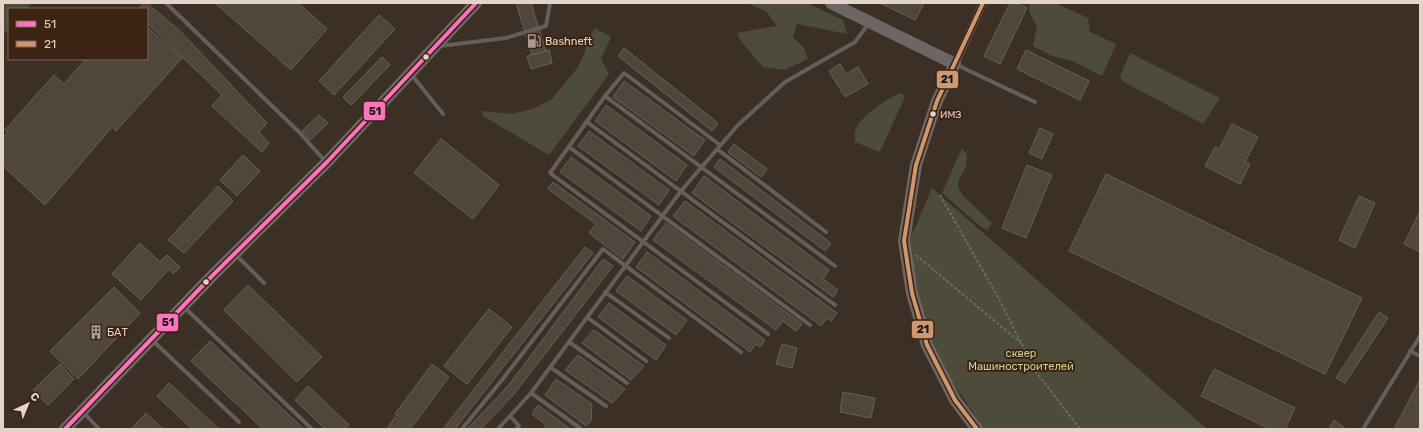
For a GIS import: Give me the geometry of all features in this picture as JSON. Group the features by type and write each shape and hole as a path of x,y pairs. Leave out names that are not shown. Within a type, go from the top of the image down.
{"street":[{"path":"65,429 235,254 327,162 476,3"},
{"path":"831,3 955,64"},
{"path":"977,429 955,400 927,345 912,293 904,241 916,165 937,101 983,3"}],"lane":[{"path":"166,3 300,133 327,162"},
{"path":"434,47 506,38 546,26 550,3"},
{"path":"498,429 531,393 662,215 738,125 785,82 855,42 869,23"},
{"path":"955,64 1035,102"},
{"path":"768,334 550,173 624,72 826,232"},
{"path":"410,73 444,114"},
{"path":"605,96 835,266"},
{"path":"587,122 835,305"},
{"path":"569,147 810,324"},
{"path":"462,429 502,380 603,249 741,352"},
{"path":"235,254 264,283"},
{"path":"605,292 669,338"},
{"path":"183,307 312,429"},
{"path":"587,317 646,361"},
{"path":"1363,429 1420,336"},
{"path":"152,340 239,422"},
{"path":"569,342 627,383"},
{"path":"1410,351 1420,356"},
{"path":"550,367 606,406"},
{"path":"531,393 580,428"},
{"path":"82,412 99,429"},
{"path":"510,416 519,426 516,429"}],"path":[{"path":"940,195 999,299 1036,372 1080,429"},
{"path":"914,254 1023,345"}],"green space":[{"path":"3,3 32,3 28,8 8,8 8,30 3,35"},
{"path":"746,3 807,3 843,20 847,34 797,24 793,37 804,48 808,59 785,70 763,67 740,40 737,33 777,26 766,11"},
{"path":"1029,3 1055,3 1088,18 1090,32 1116,44 1102,76 1073,61 1052,56 1033,46 1037,26 1030,14"},
{"path":"595,28 611,37 601,59 609,74 549,155 483,116 482,111 512,114 532,109 551,100 578,67 585,52 587,41"},
{"path":"1130,53 1220,98 1203,124 1122,81 1120,77"},
{"path":"901,93 905,97 880,152 855,142 855,132 857,126 867,114 889,99"},
{"path":"962,148 967,155 966,167 959,179 958,187 963,196 992,223 988,230 981,227 942,193"},
{"name":"сквер Машиностроителей","path":"932,188 1207,429 984,429 941,365 924,321 908,244"}],"building":[{"path":"144,3 147,3 180,31 267,123 259,132 269,143 262,152 212,106 222,95 148,24 148,8 139,8"},
{"path":"215,3 298,3 327,29 291,70"},
{"path":"516,3 531,3 546,51 532,55"},
{"path":"880,3 924,3 915,20"},
{"path":"1010,3 1015,3 1027,8 1000,64 984,56"},
{"path":"379,15 395,29 334,95 319,81"},
{"path":"148,28 182,58 116,131 112,127 45,205 3,166 3,137 8,132 5,130 54,75 64,84 85,60 148,60"},
{"path":"624,48 718,123 712,131 618,56"},
{"path":"549,50 552,63 531,69 527,56"},
{"path":"1026,50 1089,81 1080,100 1017,69"},
{"path":"382,57 390,65 351,105 343,97"},
{"path":"840,64 846,74 858,67 868,84 845,97 829,71"},
{"path":"624,81 705,140 694,156 613,97"},
{"path":"606,105 687,165 676,181 595,121"},
{"path":"319,115 328,123 310,140 302,131"},
{"path":"1232,124 1258,137 1245,162 1250,164 1240,184 1205,166 1215,147 1219,149"},
{"path":"1040,128 1053,134 1042,159 1029,153"},
{"path":"589,131 669,190 659,205 578,146"},
{"path":"441,139 499,185 473,219 414,173"},
{"path":"734,144 767,169 761,177 728,152"},
{"path":"243,155 260,171 237,196 220,180"},
{"path":"571,157 651,216 641,231 560,172"},
{"path":"720,159 831,243 825,251 714,167"},
{"path":"1027,165 1052,175 1026,238 1002,228"},
{"path":"1106,174 1362,298 1325,374 1069,251"},
{"path":"704,176 829,270 823,279 838,290 833,297 692,193"},
{"path":"553,182 635,242 623,259 589,233 596,224 548,189"},
{"path":"218,186 233,201 184,253 168,240"},
{"path":"1359,196 1375,203 1355,248 1339,240"},
{"path":"685,201 837,313 831,321 827,318 821,326 673,216"},
{"path":"1420,211 1420,252 1404,244"},
{"path":"666,223 802,324 796,331 783,321 776,330 653,240"},
{"path":"140,243 160,262 167,255 180,267 173,274 169,269 141,300 112,274"},
{"path":"585,247 593,253 455,429 443,429"},
{"path":"647,252 765,340 760,347 756,344 750,352 636,267"},
{"path":"603,259 613,266 514,394 481,429 467,429 508,386"},
{"path":"627,276 687,320 676,335 616,291"},
{"path":"248,285 322,357 297,382 224,310"},
{"name":"БАТ","path":"114,287 140,313 78,379 50,351"},
{"path":"609,303 666,345 656,360 598,317"},
{"path":"489,309 512,327 467,384 444,366"},
{"path":"1379,312 1388,318 1345,383 1336,378"},
{"path":"594,330 644,366 631,380 582,343"},
{"path":"210,341 304,429 263,429 191,361"},
{"path":"782,344 797,348 792,368 776,364"},
{"path":"578,355 625,389 612,403 565,370"},
{"path":"60,364 74,379 48,405 33,390"},
{"path":"432,364 449,377 412,427 395,414"},
{"path":"1214,369 1295,408 1285,429 1270,429 1201,396"},
{"path":"556,379 592,404 591,421 586,426 545,395"},
{"path":"1420,380 1420,425 1418,429 1394,429"},
{"path":"169,383 219,429 192,429 157,396"},
{"path":"308,386 349,425 345,429 325,429 295,400"},
{"path":"843,392 875,398 871,418 840,412"},
{"path":"538,405 570,429 543,429 546,425 532,414"},
{"path":"146,413 162,428 131,429"},
{"path":"395,417 412,429 387,429"},
{"path":"1334,420 1345,428 1329,429"}],"transit line":[{"name":"51","path":"65,429 210,278 327,162 476,3"},
{"name":"21","path":"977,429 955,400 927,345 912,293 904,241 916,165 937,101 983,3"}],"place":[{"name":"Bashneft","path":"534,41"},
{"name":"ИМЗ","path":"933,114"},
{"name":"БАТ","path":"96,332"}]}
